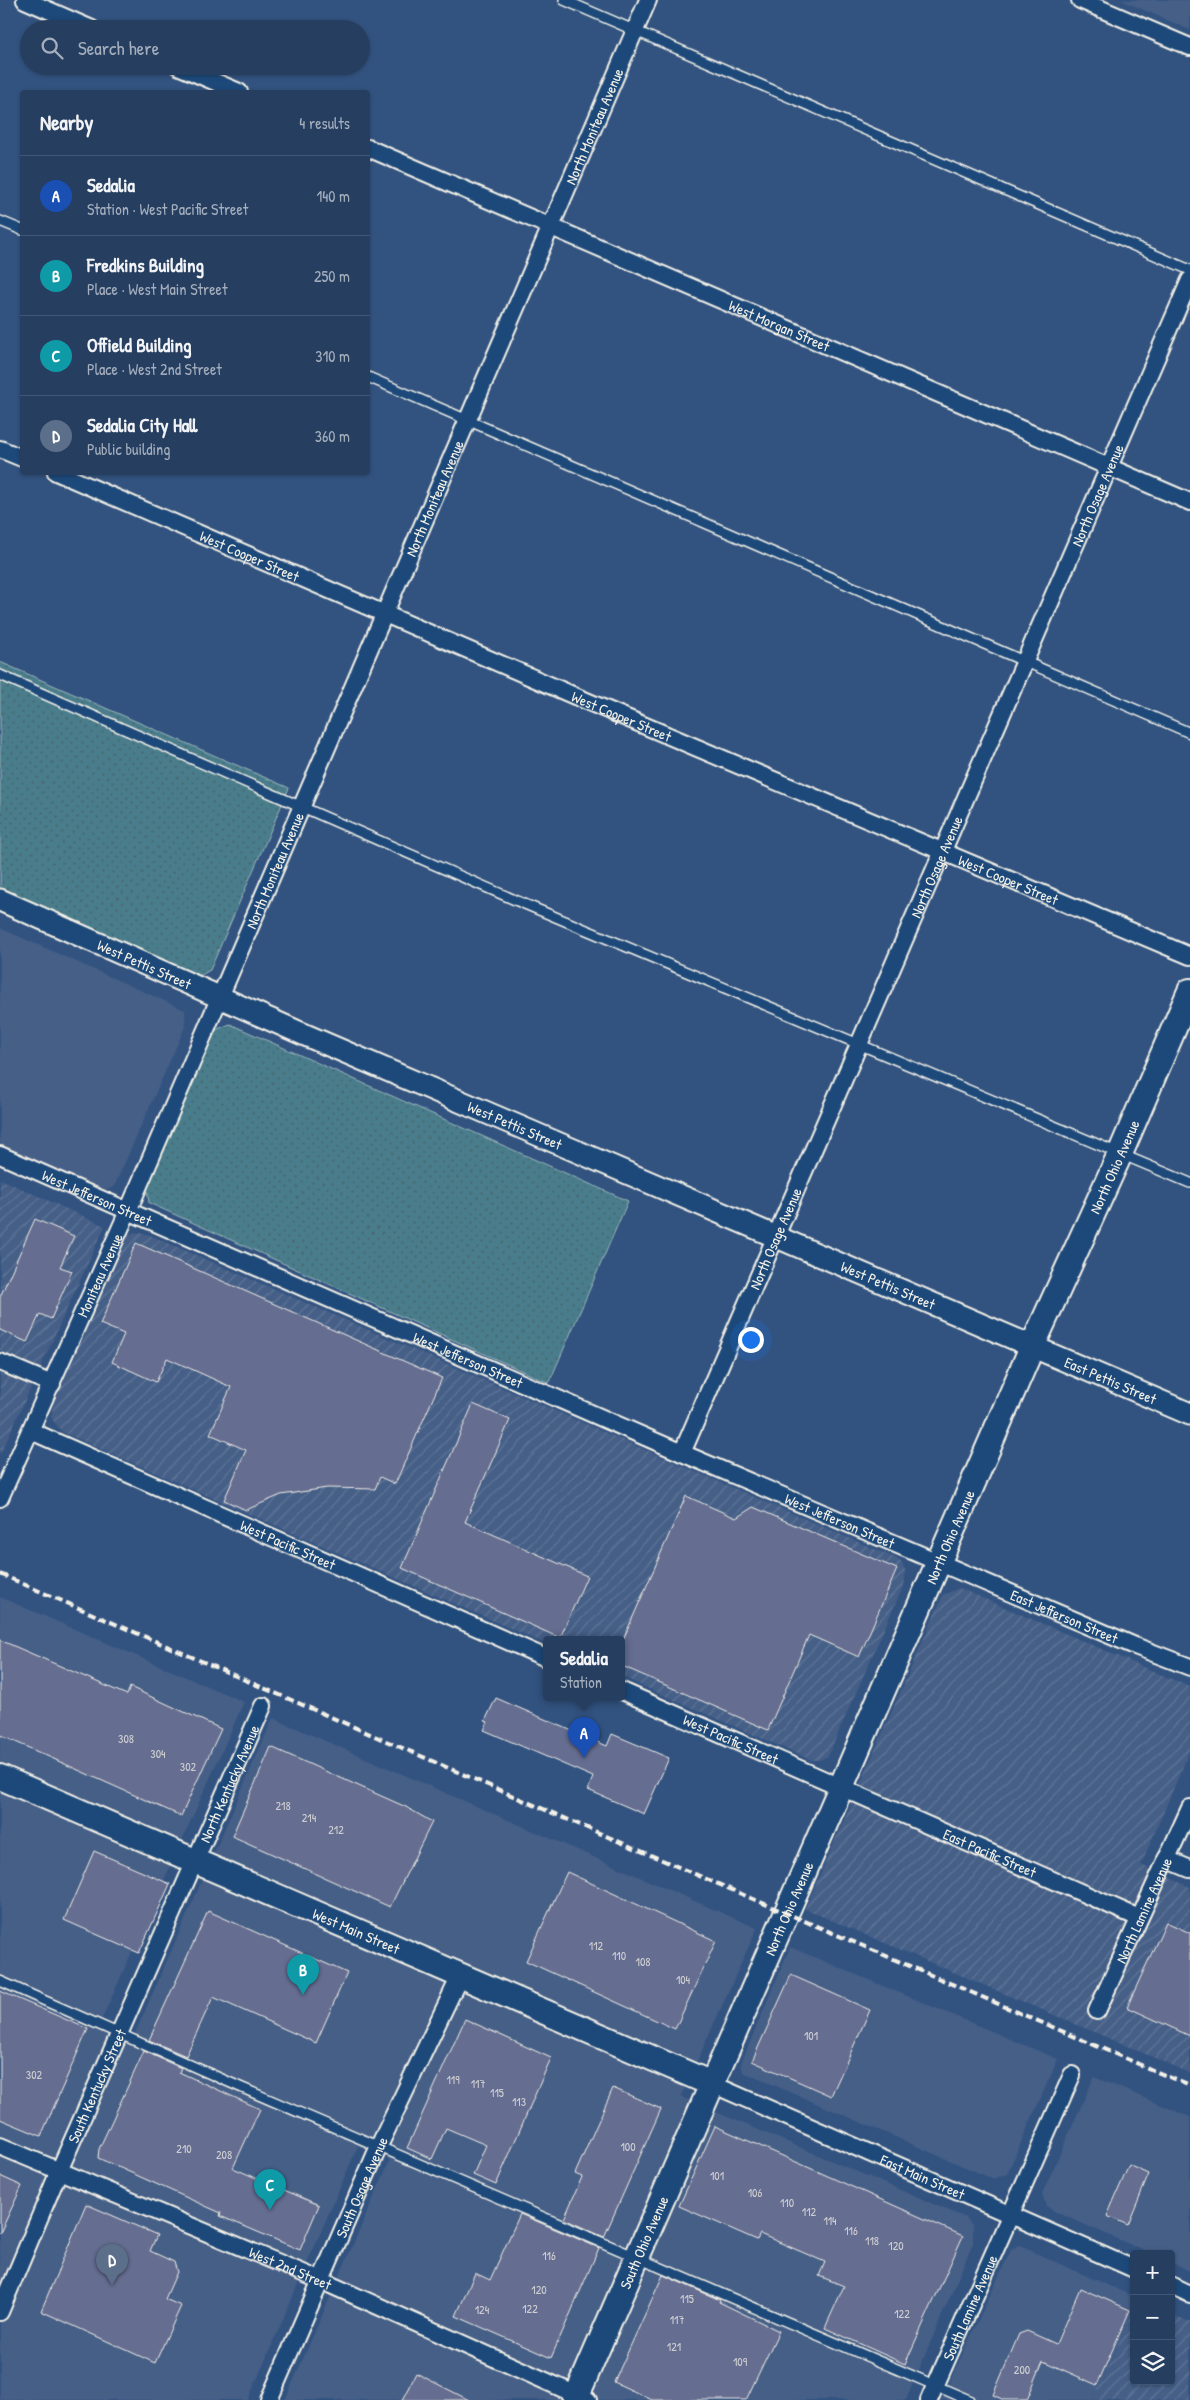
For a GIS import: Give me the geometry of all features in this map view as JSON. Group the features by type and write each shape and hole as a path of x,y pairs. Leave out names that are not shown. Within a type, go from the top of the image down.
{"main road":[{"name":"North Ohio Avenue","path":"712,2084 1032,1347 1120,1154 1190,991"},
{"name":"West Main Street","path":"0,1778 712,2084"},
{"name":"South Ohio Avenue","path":"580,2398 712,2084"}],"street":[{"path":"25,0 71,20"},
{"name":"North Moniteau Avenue","path":"219,997 648,0"},
{"path":"1080,0 1190,47"},
{"path":"199,75 234,90"},
{"name":"West Morgan Street","path":"370,149 1190,502"},
{"name":"North Osage Avenue","path":"682,1453 1190,280"},
{"path":"0,449 20,457"},
{"name":"West Cooper Street","path":"63,475 1190,956"},
{"name":"West Pettis Street","path":"0,900 775,1238 1032,1347"},
{"name":"Moniteau Avenue","path":"0,1498 128,1211 219,997"},
{"name":"West Jefferson Street","path":"0,1155 682,1453 939,1562"},
{"name":"East Pettis Street","path":"1032,1347 1190,1414"},
{"path":"0,1362 52,1384"},
{"name":"West Pacific Street","path":"31,1431 543,1657"},
{"name":"East Jefferson Street","path":"939,1562 1190,1667"},
{"name":"West Pacific Street","path":"625,1692 841,1788"},
{"name":"North Kentucky Avenue","path":"195,1861 263,1706"},
{"name":"East Pacific Street","path":"841,1788 1139,1918"},
{"name":"North Lamine Avenue","path":"1097,2011 1190,1808"},
{"path":"1166,1859 1190,1869"},
{"name":"South Kentucky Street","path":"0,2312 59,2171 195,1861"},
{"name":"South Osage Avenue","path":"269,2400 379,2146 460,1976"},
{"path":"1011,2215 1072,2075"},
{"name":"East Main Street","path":"712,2084 1130,2267"},
{"name":"West 2nd Street","path":"0,2146 322,2281 580,2398"},
{"name":"South Lamine Avenue","path":"932,2393 1011,2215"},
{"path":"1175,2287 1190,2294"}],"lane":[{"path":"564,0 1190,270"},
{"path":"0,221 20,229"},
{"path":"370,378 1190,733"},
{"path":"0,675 515,900 860,1043 1190,1183"},
{"path":"0,1981 638,2258 932,2393 969,2400"}],"shaded area":[{"path":"1121,0 1190,0 1190,30"},
{"path":"0,662 289,788 210,970 196,978 0,890"},
{"path":"0,928 185,1010 185,1027 114,1187 99,1193 0,1149"},
{"path":"230,1024 628,1201 549,1383 149,1203 146,1180 213,1031"},
{"path":"0,1179 105,1226 0,1455"},
{"path":"134,1232 147,1234 900,1560 905,1570 905,1582 828,1756 820,1760 811,1760 625,1678 625,1636 543,1636 543,1643 62,1432 51,1418 53,1405 127,1236"},
{"path":"959,1588 1190,1687 1190,1750 1141,1865 1190,1887 1190,2073 805,1909 943,1595"},
{"path":"0,1597 244,1702 97,2030 130,2045 273,1718 757,1928 681,2097 966,2218 973,2226 973,2243 906,2400 285,2400 390,2160 358,2146 248,2400 0,2400"},
{"path":"790,1947 1058,2059 1007,2174 993,2179 743,2072 741,2063"},
{"path":"1094,2077 1190,2117 1190,2271 1175,2265 1175,2250 1142,2250 1054,2211 1046,2206 1042,2194"},
{"path":"1020,2246 1130,2295 1130,2318 1093,2400 941,2400 1011,2250"},
{"path":"1175,2316 1190,2322 1190,2400 1093,2400 1130,2318 1130,2385 1175,2385"}],"building":[{"path":"35,1219 74,1236 60,1267 72,1271 51,1319 40,1314 27,1342 0,1330 0,1297"},
{"path":"136,1243 442,1378 395,1484 380,1477 375,1489 327,1488 281,1495 246,1510 224,1500 246,1450 210,1434 231,1387 167,1358 156,1382 112,1362 124,1334 100,1324"},
{"path":"473,1404 510,1420 465,1522 587,1576 561,1636 555,1636 402,1568"},
{"path":"686,1496 736,1518 753,1507 897,1569 859,1657 809,1635 768,1730 625,1667 625,1636"},
{"path":"0,1640 127,1695 130,1687 221,1729 181,1816 0,1735"},
{"path":"496,1698 607,1746 612,1734 669,1758 644,1814 588,1790 593,1777 484,1730 488,1722 485,1721"},
{"path":"271,1747 406,1807 432,1822 390,1907 232,1836"},
{"path":"94,1851 170,1884 139,1953 64,1920"},
{"path":"567,1872 716,1941 675,2029 526,1961"},
{"path":"208,1911 347,1973 316,2043 213,1997 186,2056 149,2040"},
{"path":"1166,1922 1190,1933 1190,2036 1127,2007"},
{"path":"791,1975 870,2010 831,2096 752,2061"},
{"path":"0,1991 88,2029 41,2136 0,2119"},
{"path":"465,2019 551,2058 496,2185 473,2175 486,2145 446,2128 432,2159 407,2148"},
{"path":"144,2051 181,2068 179,2072 260,2109 233,2168 319,2205 300,2250 220,2216 221,2213 98,2158 99,2149"},
{"path":"613,2088 661,2109 604,2237 564,2219 582,2177 575,2174"},
{"path":"715,2126 963,2236 905,2364 825,2328 844,2286 819,2276 825,2262 760,2234 757,2240 679,2206"},
{"path":"1129,2165 1149,2174 1128,2225 1107,2216"},
{"path":"0,2176 22,2186 0,2233"},
{"path":"86,2204 157,2235 150,2251 174,2262 177,2272 165,2299 181,2306 155,2363 41,2311"},
{"path":"520,2214 599,2248 551,2358 456,2316 475,2273 490,2280"},
{"path":"663,2275 720,2300 719,2302 779,2331 746,2400 652,2400 614,2382"},
{"path":"1080,2288 1130,2310 1097,2385 1043,2361 1027,2400 1004,2400 993,2395 1019,2334 1027,2331 1056,2344"},
{"path":"416,2373 469,2400 402,2400"}],"railway":[{"path":"0,1574 1190,2086"}],"place":[{"name":"Sedalia","path":"584,1758"},
{"name":"Fredkins Building","path":"303,1995"},
{"name":"Offield Building","path":"270,2210"},
{"name":"Sedalia City Hall","path":"112,2285"}]}
